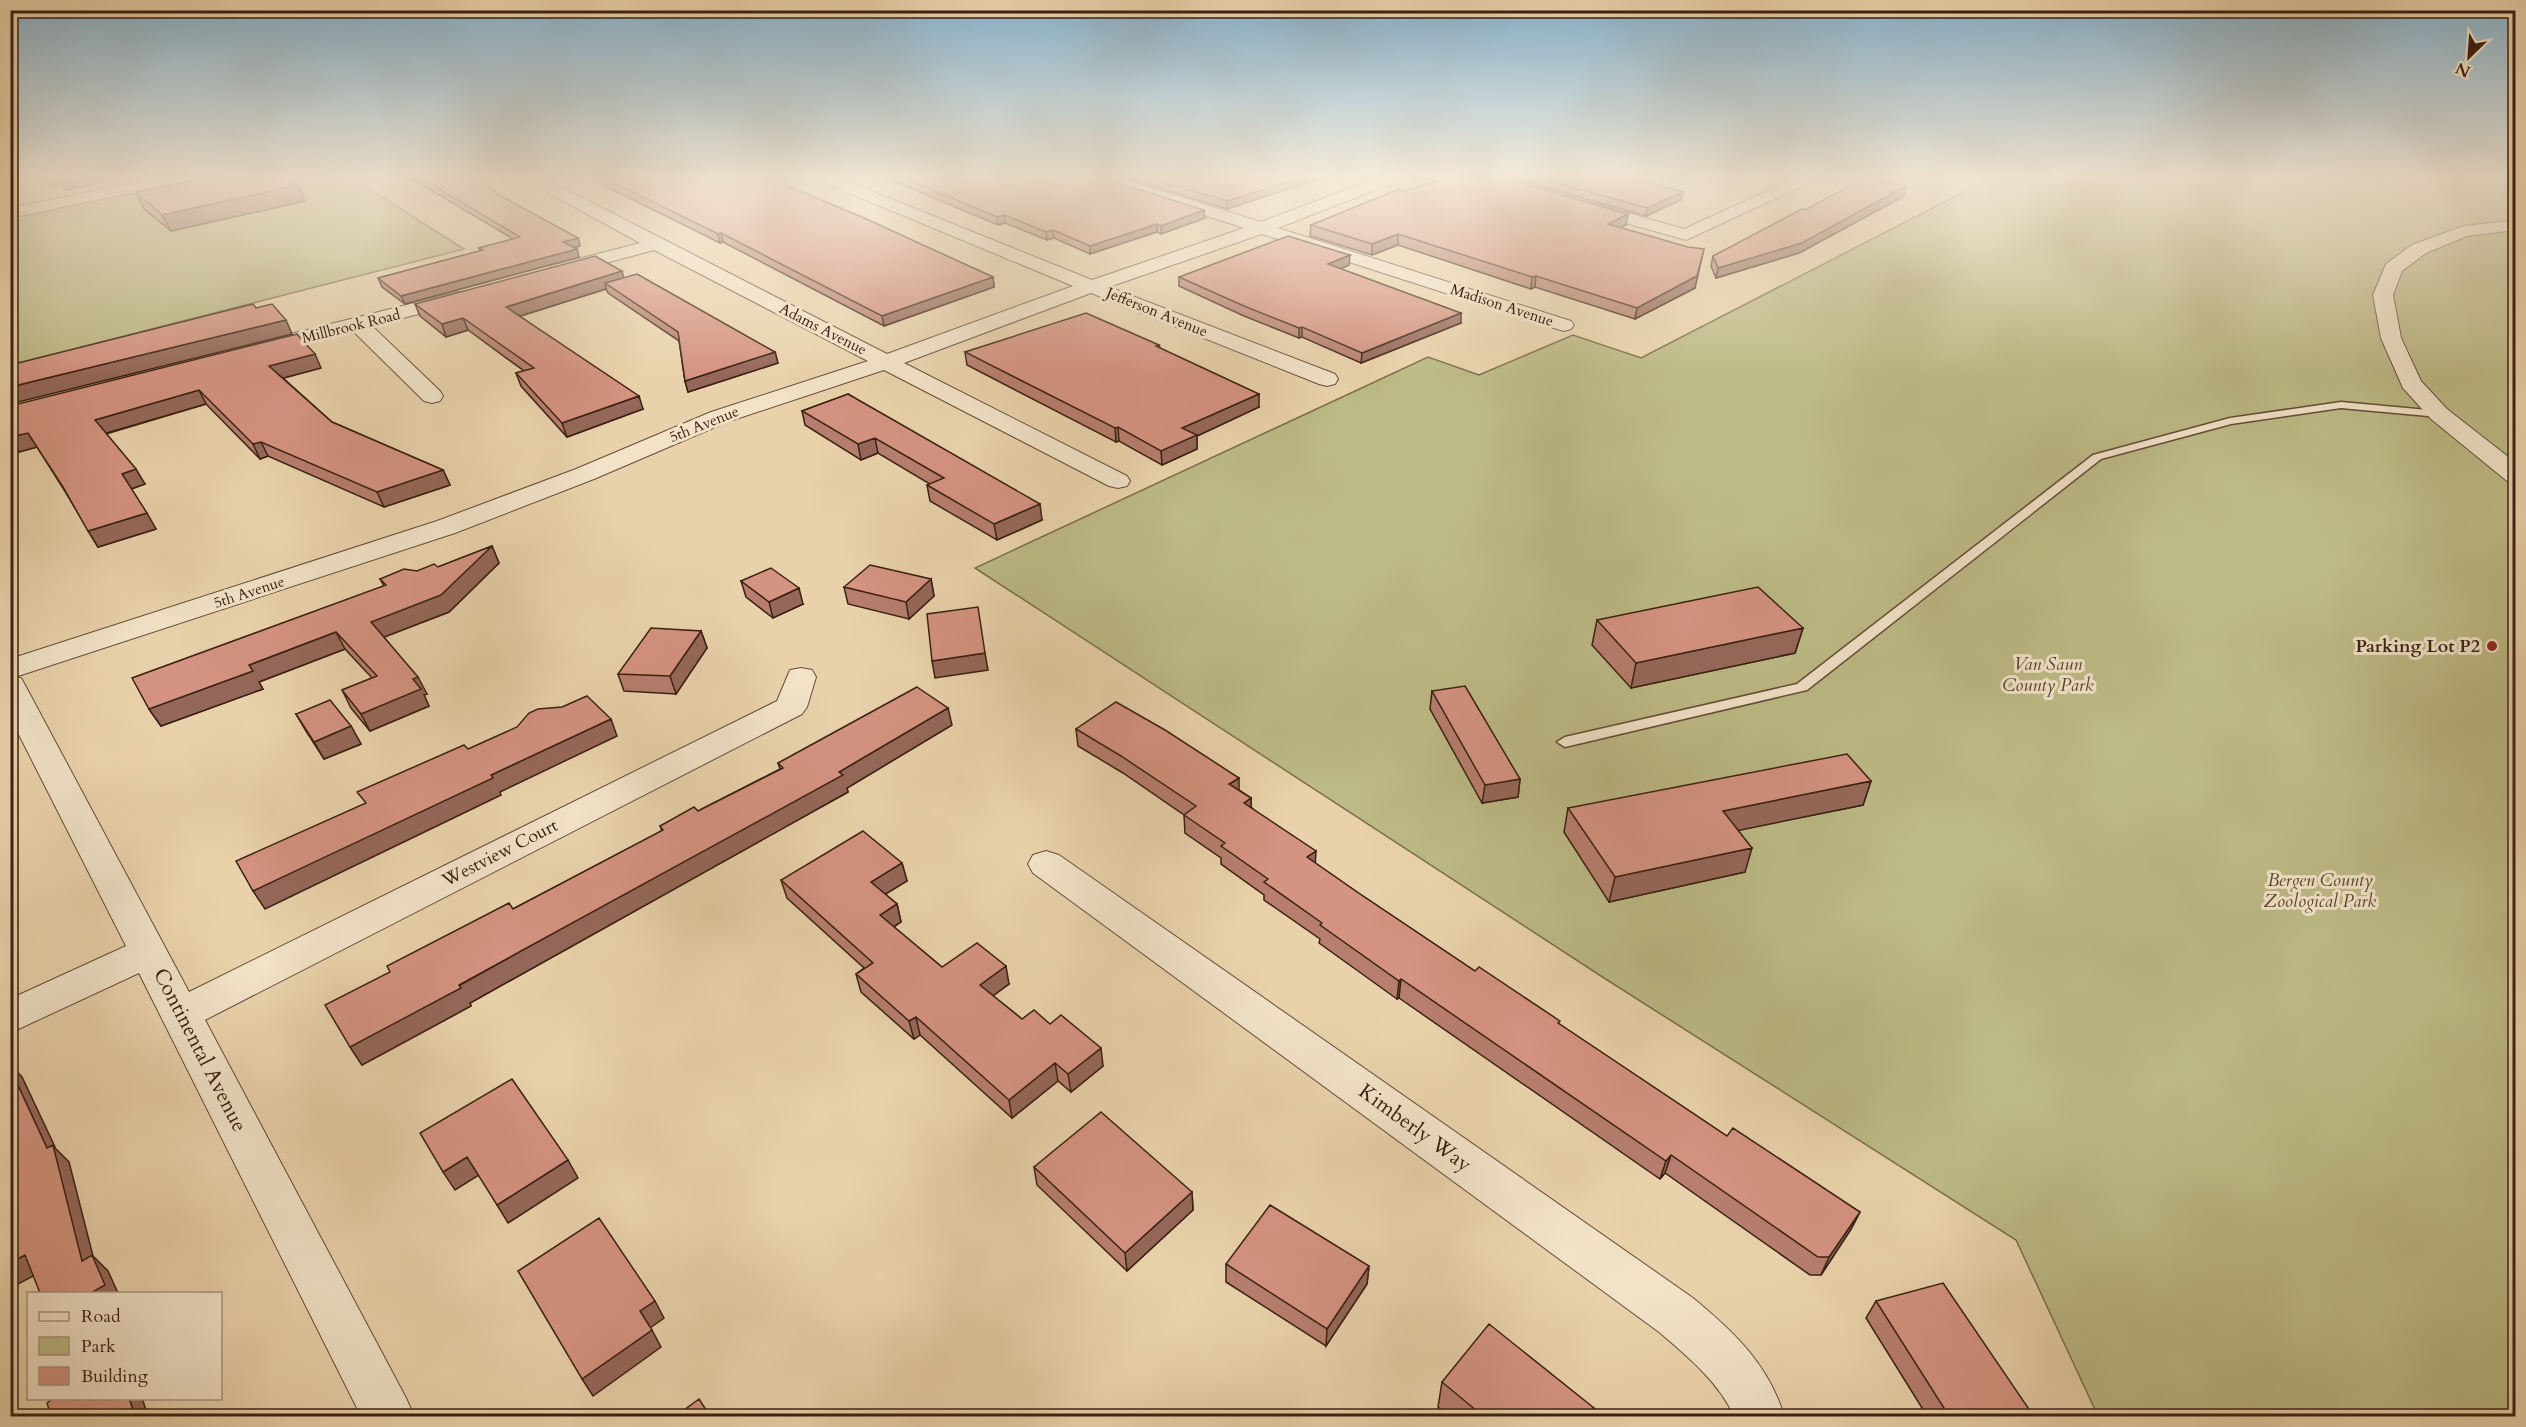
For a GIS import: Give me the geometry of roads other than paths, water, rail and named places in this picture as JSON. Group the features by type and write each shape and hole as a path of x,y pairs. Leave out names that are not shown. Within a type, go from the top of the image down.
{"street":[{"name":"Jefferson Avenue","path":"985,243 1327,379"},
{"name":"5th Avenue","path":"10,669 446,527 585,474 719,417 885,362 1092,286 1219,243"},
{"name":"Madison Avenue","path":"1307,243 1564,325"},
{"path":"2435,243 2419,249 2393,268 2383,295 2391,338 2411,384 2439,414 2516,476"},
{"path":"542,275 656,244"},
{"name":"Adams Avenue","path":"656,244 1118,481"},
{"name":"Millbrook Road","path":"244,352 359,325 473,294"},
{"path":"359,325 432,396"},
{"name":"Westview Court","path":"181,1014 792,707 801,676"},
{"name":"Continental Avenue","path":"10,685 388,1416"},
{"name":"Kimberly Way","path":"1046,864 1676,1315 1723,1356 1754,1398 1759,1416"},
{"path":"10,1017 149,952"}],"lane":[{"path":"1564,742 1802,687 2097,457 2230,421 2341,405 2439,414"}],"place":[{"name":"Parking Lot P2","path":"2492,646"}],"park label":[{"name":"Van Saun County Park","path":"2048,674"},
{"name":"Bergen County Zoological Park","path":"2320,890"}]}
